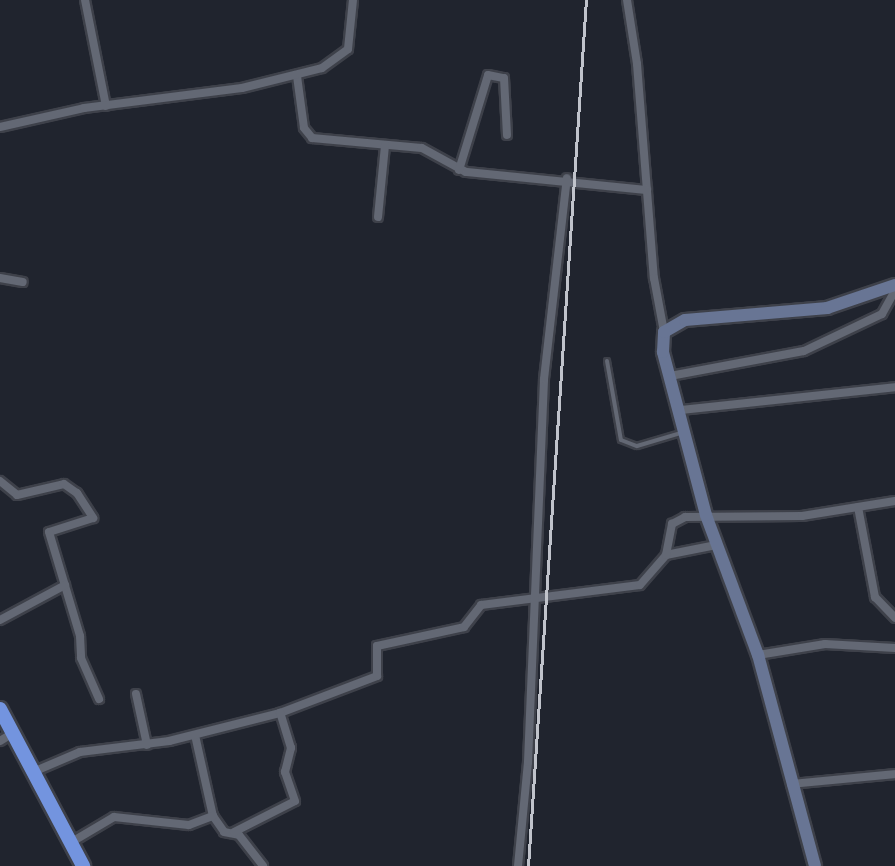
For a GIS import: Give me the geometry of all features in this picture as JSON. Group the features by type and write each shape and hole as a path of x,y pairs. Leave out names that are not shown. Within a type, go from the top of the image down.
{"highway":[{"path":"4,725 83,866"}],"street":[{"path":"85,0 106,106"},
{"path":"0,127 106,106 297,76 345,54 353,0"},
{"path":"627,0 670,376 687,431 706,515 758,655 790,784 815,866"},
{"path":"459,170 488,75 504,78 507,135"},
{"path":"297,76 307,134 422,148 459,170 567,178 647,190"},
{"path":"378,217 385,145"},
{"path":"518,866 544,379 567,178"},
{"path":"0,278 23,282"},
{"path":"664,332 685,320 827,308 895,285"},
{"path":"670,376 804,351 882,314 895,291"},
{"path":"681,410 895,387"},
{"path":"0,481 17,495 52,484 64,484 77,493 93,520 49,531 80,636 81,658 99,699"},
{"path":"33,772 80,752 147,745 280,713 377,676 377,646 464,627 481,605 635,587 649,580 666,555 672,524 706,515 802,516 895,501"},
{"path":"858,507 875,597 895,618"},
{"path":"666,555 716,545"},
{"path":"0,620 65,585"},
{"path":"758,655 825,644 895,648"},
{"path":"136,694 147,745"},
{"path":"195,735 213,816 223,831 234,832 295,801 285,772 291,748 280,713"},
{"path":"790,784 895,774"},
{"path":"70,843 114,817 189,825 213,816"},
{"path":"234,832 263,866"}],"lane":[{"path":"607,361 621,440 637,446 687,431"}],"railway":[{"path":"528,866 586,0"}]}
